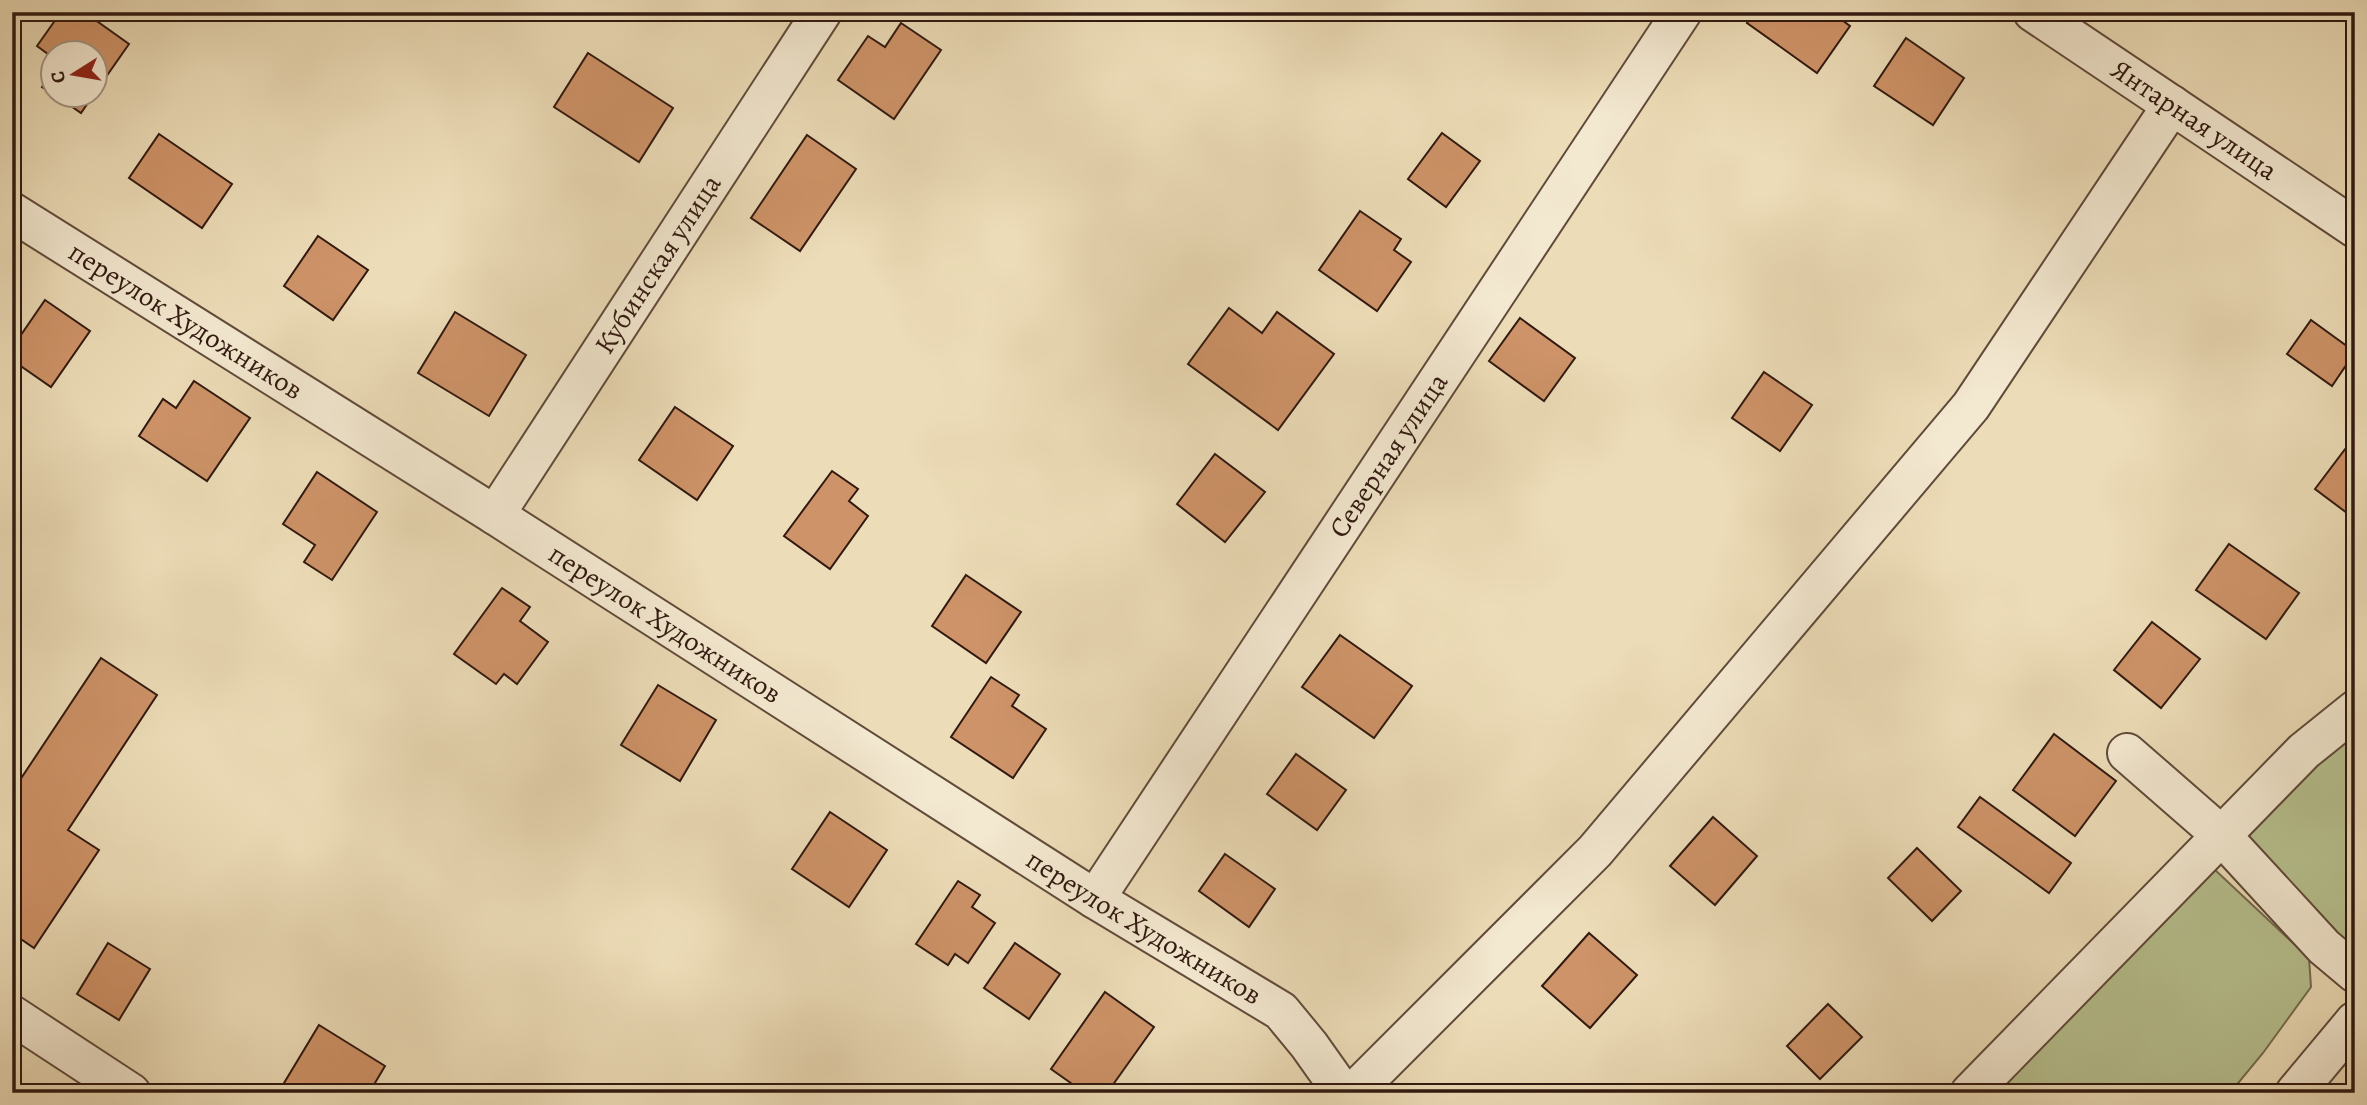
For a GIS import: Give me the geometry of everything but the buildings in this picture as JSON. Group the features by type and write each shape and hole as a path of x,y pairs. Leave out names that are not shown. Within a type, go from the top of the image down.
{"street":[{"name":"Кубинская улица","path":"495,515 822,12"},
{"name":"Северная улица","path":"1095,899 1682,12"},
{"name":"Янтарная улица","path":"2033,12 2355,228"},
{"path":"1353,1093 1595,851 1971,406 2172,105"},
{"name":"переулок Художников","path":"12,212 495,515 1095,899 1281,1011 1343,1093"},
{"path":"1970,1093 2304,751 2355,710"},
{"path":"2127,753 2221,835 2324,947 2355,973"},
{"path":"12,1015 131,1093"},
{"path":"2295,1093 2355,1021"}],"green space":[{"path":"2355,723 2355,933 2343,945 2241,836"},
{"path":"2213,868 2309,958 2311,987 2230,1093 1987,1093"}]}
